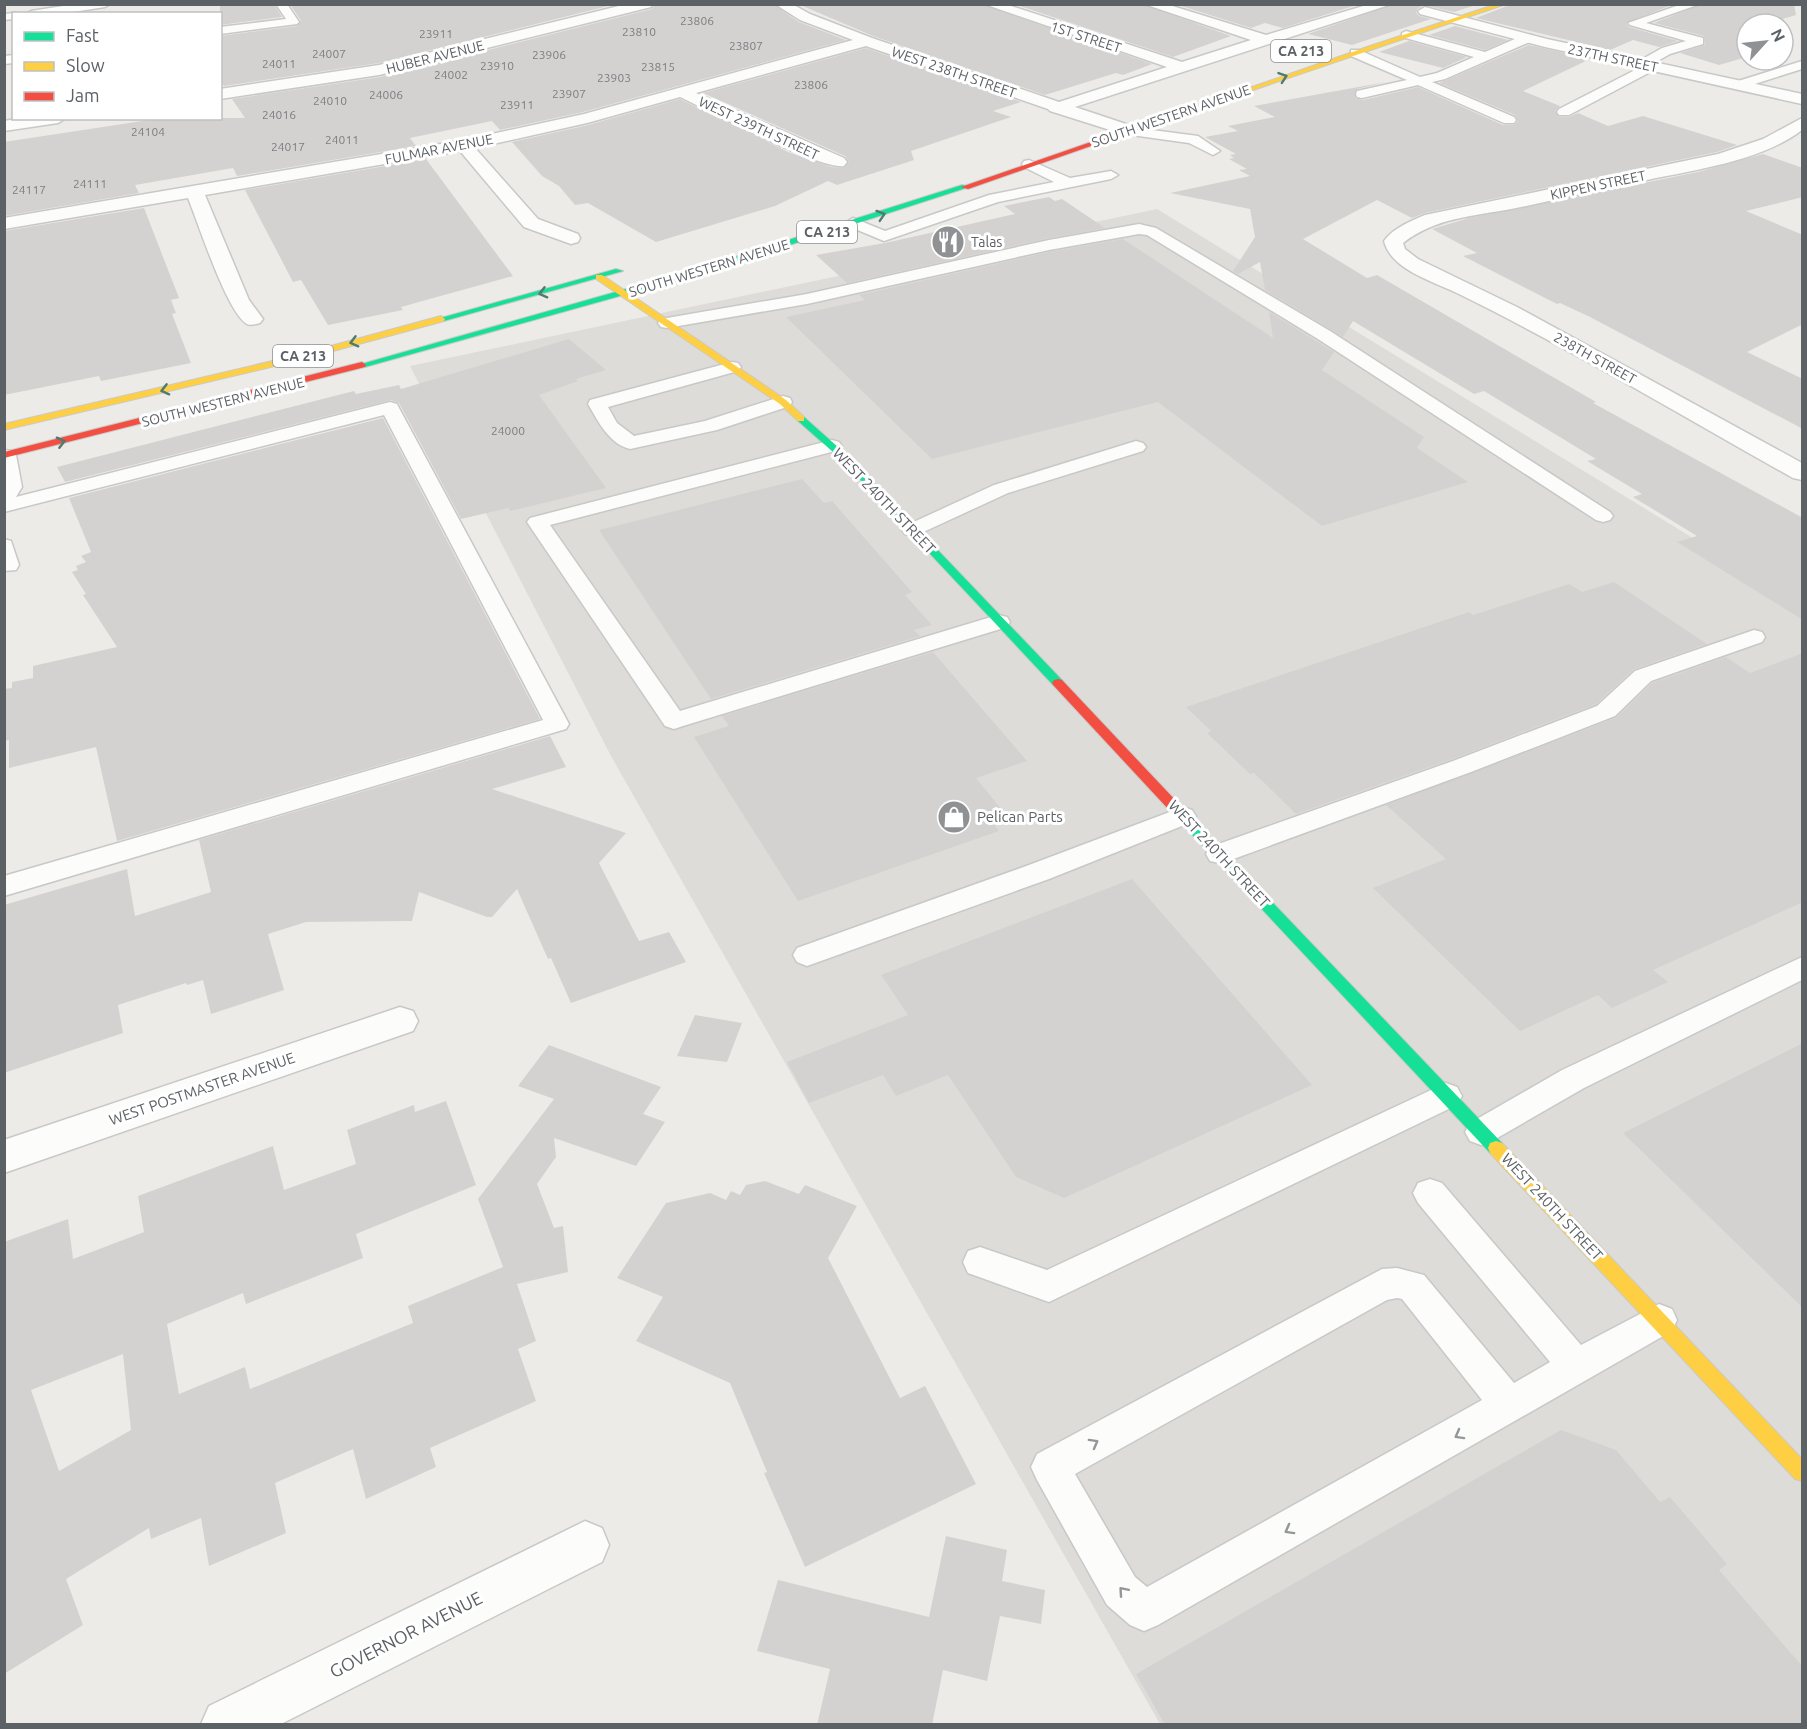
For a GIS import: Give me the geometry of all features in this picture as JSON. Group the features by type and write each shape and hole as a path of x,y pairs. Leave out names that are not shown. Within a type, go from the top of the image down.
{"main road":[{"name":"SOUTH WESTERN AVENUE","path":"5,455 433,348 624,293 853,224 1129,131 1406,35 1452,12 1504,4"},
{"name":"SOUTH WESTERN AVENUE","path":"1071,128 1122,111"},
{"name":"SOUTH WESTERN AVENUE","path":"4,427 296,358 632,268"},
{"name":"WEST 240TH STREET","path":"599,278 783,402 832,446 1803,1472"}],"street":[{"name":"HUBER AVENUE","path":"222,94 379,70 646,4"},
{"name":"WEST 238TH STREET","path":"781,4 805,17 867,41 1056,108 1129,131"},
{"name":"1ST STREET","path":"990,4 1184,68"},
{"path":"1150,4 1266,40"},
{"path":"1173,12 1196,4"},
{"path":"1056,108 1386,4"},
{"name":"237TH STREET","path":"1421,13 1452,12 1528,38 1803,99"},
{"name":"FULMAR AVENUE","path":"4,224 464,145 587,118 867,41"},
{"name":"WEST 239TH STREET","path":"681,92 726,111 811,153 838,162"},
{"path":"4,126 44,120"},
{"name":"KIPPEN STREET","path":"1393,241 1406,229 1433,218 1503,206 1713,160 1766,143 1803,123"},
{"path":"464,145 531,223 571,238"},
{"path":"195,193 239,301 253,319"},
{"name":"238TH STREET","path":"1393,241 1396,252 1411,263 1510,311 1803,473"},
{"name":"WEST POSTMASTER AVENUE","path":"4,1157 400,1021"},
{"name":"GOVERNOR AVENUE","path":"227,1725 585,1545"}],"lane":[{"path":"46,12 105,4"},
{"path":"222,32 293,22 281,4"},
{"path":"1564,112 1648,65 1666,51 1699,41 1634,23 1695,4"},
{"path":"1406,35 1486,56"},
{"path":"1362,94 1441,76 1528,38"},
{"path":"1355,53 1509,120"},
{"path":"1739,85 1803,65"},
{"path":"1129,131 1193,140 1213,151"},
{"path":"1029,164 1068,183"},
{"path":"853,224 884,236 994,198 1111,175"},
{"path":"667,323 807,299 1049,245 1139,229 1151,231 1324,335 1603,516"},
{"path":"732,367 597,404 610,426 630,442 710,426 783,402"},
{"path":"4,506 390,408 557,724 4,886"},
{"path":"832,446 537,522 674,721 999,622"},
{"path":"912,530 1001,489 1136,447"},
{"path":"4,500 12,487 5,455"},
{"path":"1219,854 1541,737 1606,711 1617,703 1631,682 1754,637"},
{"path":"807,955 1039,872 1183,816"},
{"path":"1481,1132 1573,1078 1803,968"},
{"path":"980,1262 1049,1286 1446,1096"},
{"path":"1430,1193 1577,1367"},
{"path":"1510,1406 1412,1286 1397,1283 1382,1285 1050,1467 1121,1591 1144,1611 1510,1406 1659,1320"}],"shaded area":[{"path":"1157,209 1802,605 1802,1724 1160,1724 611,756 410,366"}],"building":[{"path":"220,4 274,4 282,17 222,25 222,12 220,12"},
{"path":"290,4 616,4 379,63 224,86 222,84 222,36 297,26 301,21"},
{"path":"654,4 773,4 799,22 846,40 583,112 500,130 492,121 410,138 416,146 237,176 233,168 135,185 139,193 4,216 4,142 149,120 245,118 232,99 380,77 652,9"},
{"path":"798,4 982,4 1152,64 1123,75 1116,73 1045,95 873,36"},
{"path":"1014,4 1142,4 1231,36 1173,57"},
{"path":"1175,4 1360,4 1283,28 1265,23 1251,28"},
{"path":"1394,4 1479,4 1454,12 1424,5 1416,12 1419,16 1431,19 1352,45 1308,34"},
{"path":"1512,4 1674,4 1626,23 1629,27 1678,41 1659,47 1633,40 1610,50 1476,18"},
{"path":"1702,4 1794,4 1796,15 1795,12 1735,12 1735,60 1719,65 1680,53 1705,45 1704,36 1654,23"},
{"path":"1455,26 1508,40 1485,50 1429,35"},
{"path":"1409,41 1467,57 1443,68 1379,52"},
{"path":"1529,45 1590,59 1523,91 1560,106 1555,111 1559,117 1569,117 1578,113 1608,126 1643,116 1737,145 1717,152 1425,213 1412,218 1377,200 1303,239 1367,278 1377,275 1596,402 1593,403 1803,518 1803,620 1677,542 1697,536 1633,497 1642,494 1587,461 1596,459 1484,391 1474,394 1353,321 1343,337 1265,290 1260,262 1238,274 1233,271 1255,237 1250,209 1170,193 1250,176 1239,170 1247,169 1229,159 1234,158 1230,155 1236,154 1205,137 1238,131 1228,126 1275,117 1254,106 1386,82 1357,89 1355,98 1363,100 1418,87 1503,125 1514,125 1518,121 1515,115 1439,83"},
{"path":"866,48 1021,102 993,111 1011,117 911,151 914,160 837,185 828,181 775,206 656,242 588,203 575,205 559,186 542,176 512,142 588,125 680,99 788,152 831,167 844,168 849,162 845,156 703,93"},
{"path":"1763,154 1803,168 1803,197 1746,211 1803,235 1803,324 1747,352 1803,379 1803,429 1590,317 1560,303 1557,304 1463,256 1477,253 1432,229 1469,218 1698,172"},
{"path":"426,159 513,276 401,307 403,310 328,325 301,280 293,282 245,190"},
{"path":"1049,197 1055,201 1062,199 1105,228 1049,238 847,283 816,255 885,243 1015,214 1004,206"},
{"path":"144,208 179,298 171,300 176,313 172,314 191,363 101,381 99,376 4,395 4,231"},
{"path":"1123,239 1273,338 1269,312 1334,352 1322,370 1424,437 1417,448 1468,482 1322,526 1158,402 932,459 786,317 865,300 859,295 1049,252"},
{"path":"569,339 606,370 576,379 578,381 539,395 606,488 510,511 508,508 461,519 399,403 391,400 65,482 57,467 354,391 356,394 399,385 401,389"},
{"path":"383,418 540,719 117,841 96,747 9,768 9,740 4,741 4,689 12,688 12,682 33,678 33,666 117,647 83,595 86,594 72,572 78,570 76,566 86,562 81,556 91,552 69,498"},
{"path":"802,479 824,503 832,501 912,592 905,595 932,625 914,630 920,636 711,699 599,530"},
{"path":"1614,582 1707,644 1634,669 1596,704 1452,759 1296,814 1254,773 1250,774 1207,733 1211,731 1186,707 1469,612 1473,615 1569,584 1582,592"},
{"path":"933,652 1027,761 976,778 1002,810 987,815 999,831 798,901 694,737 729,726 722,716"},
{"path":"1803,653 1803,902 1653,970 1668,982 1612,1008 1598,995 1520,1031 1373,888 1446,859 1386,805 1616,718 1652,683 1726,657 1750,673"},
{"path":"550,736 566,767 492,789 626,833 599,863 639,941 669,932 686,962 571,1003 551,958 548,959 517,889 492,917 419,892 412,921 306,922 268,934 284,990 211,1014 203,980 187,985 186,983 118,1005 123,1033 4,1073 4,905 127,869 135,916 211,892 199,840"},
{"path":"1132,879 1312,1085 1064,1198 1016,1177 948,1075 896,1096 883,1075 809,1103 787,1062 908,1015 881,975"},
{"path":"695,1015 742,1023 727,1062 677,1056"},
{"path":"1803,1043 1803,1308 1623,1133"},
{"path":"549,1045 661,1087 643,1114 665,1122 636,1166 554,1138 556,1157 537,1184 554,1228 563,1226 568,1272 517,1284 536,1341 518,1349 536,1401 430,1448 436,1467 366,1499 353,1449 275,1483 286,1533 209,1566 201,1518 151,1539 149,1528 66,1579 83,1625 4,1674 4,1242 68,1219 73,1259 144,1232 138,1196 273,1146 284,1190 356,1164 347,1130 414,1105 415,1112 446,1101 476,1185 356,1234 363,1258 246,1304 243,1293 167,1324 179,1394 245,1367 250,1389 413,1323 408,1306 503,1267 478,1199 554,1099 518,1086","holes":["123,1354 131,1430 59,1471 31,1390"]},
{"path":"765,1181 799,1194 805,1185 857,1206 828,1258 900,1398 925,1386 976,1484 805,1567 764,1473 767,1472 730,1383 636,1341 663,1297 617,1278 666,1203 710,1193 726,1200 731,1191 740,1195 746,1185"},
{"path":"1561,1430 1616,1450 1660,1502 1670,1497 1727,1564 1719,1570 1803,1667 1803,1725 1165,1725 1136,1674"},
{"path":"946,1536 1007,1550 1002,1581 1045,1590 1041,1624 1000,1616 987,1681 943,1670 932,1725 817,1725 830,1669 757,1651 778,1580 929,1617"}],"traffic: fast":[{"path":"362,365 703,270 965,187"},
{"path":"441,319 619,271"},
{"path":"801,419 845,458 1058,683"},
{"path":"1189,823 1496,1148"}],"traffic: slow":[{"path":"1163,119 1504,4"},
{"path":"599,277 783,402 801,419"},
{"path":"4,427 296,358 441,319"},
{"path":"1496,1148 1802,1472"}],"traffic: jam":[{"path":"965,187 1163,119"},
{"path":"4,455 362,365"},
{"path":"1058,683 1189,823"}],"place":[{"name":"Talas","path":"948,242"},
{"name":"Pelican Parts","path":"954,817"}]}
